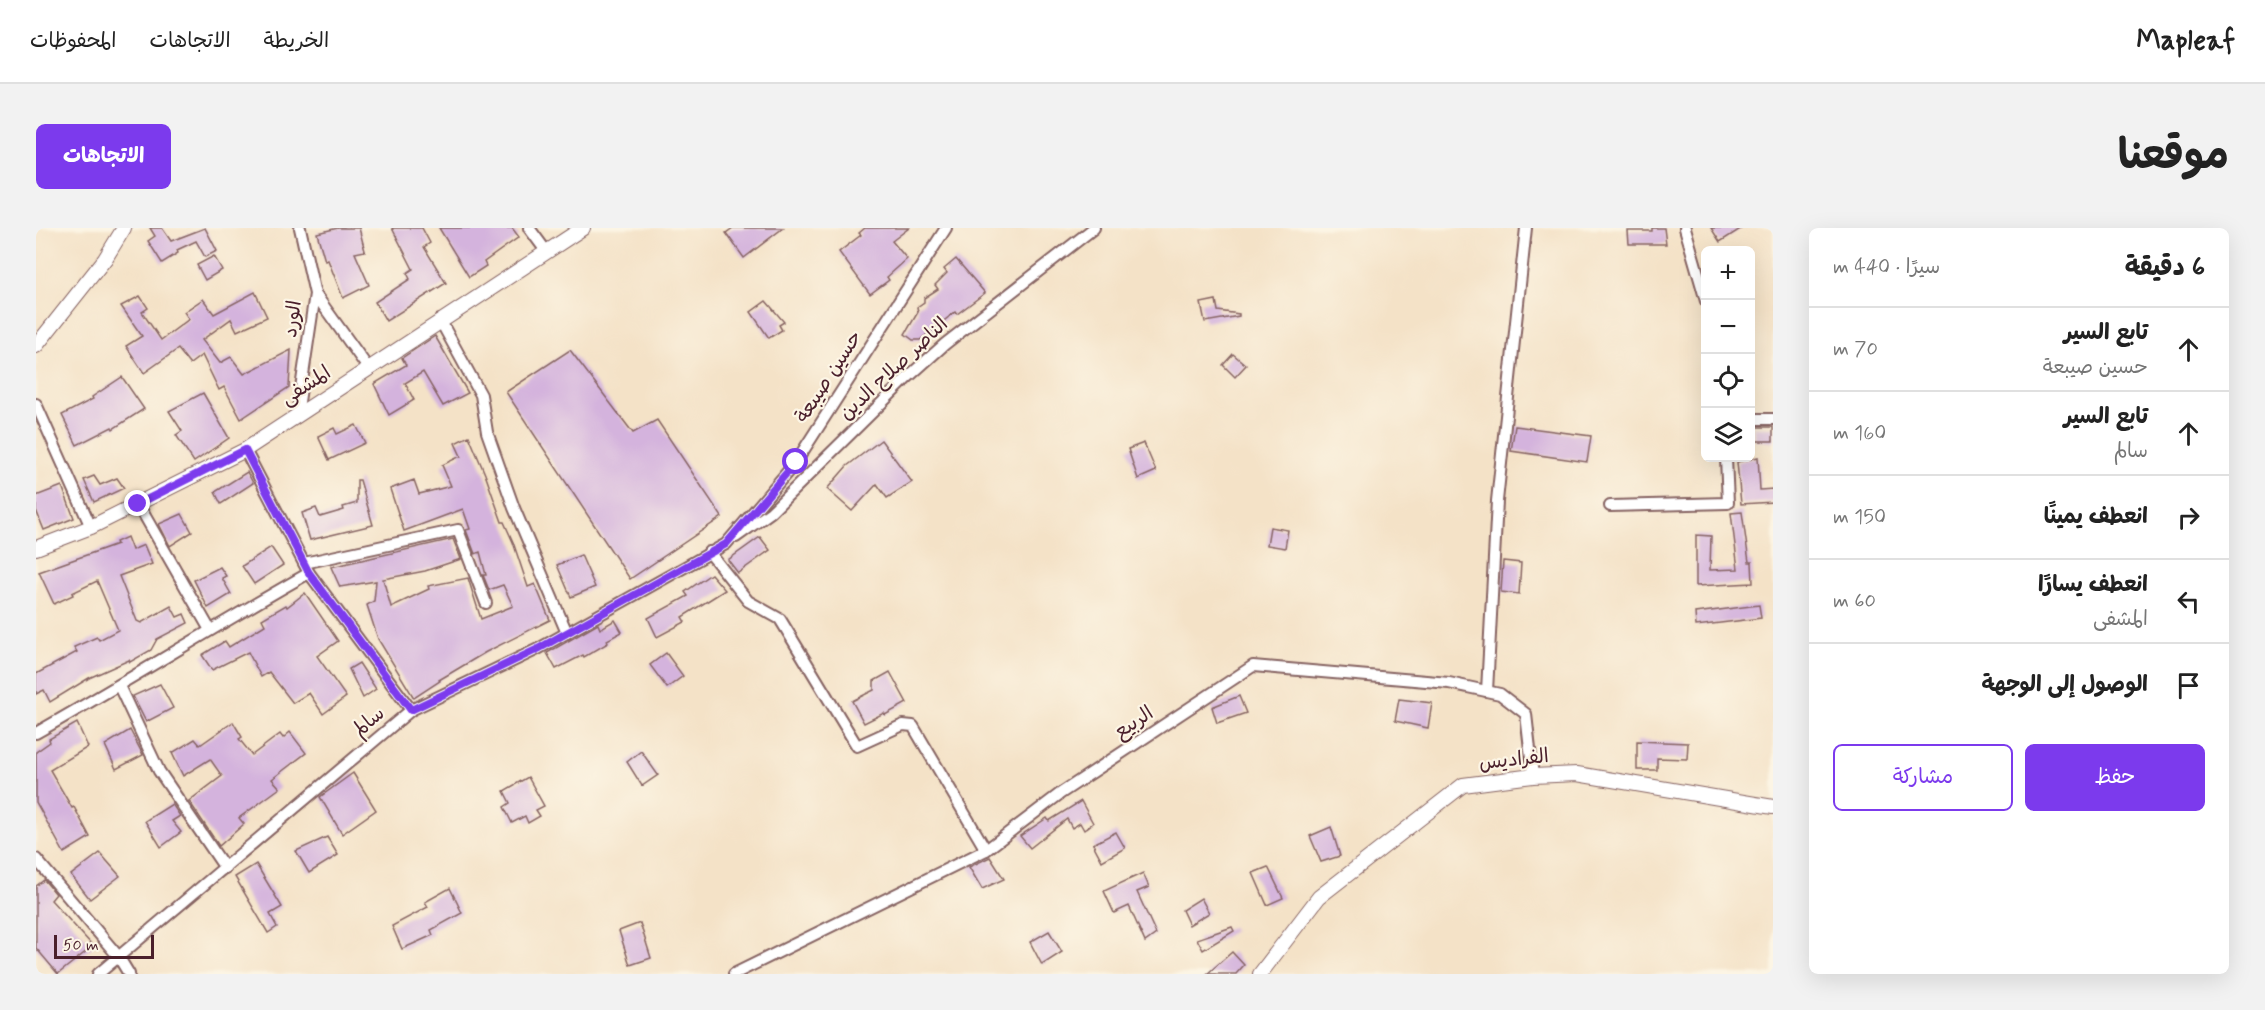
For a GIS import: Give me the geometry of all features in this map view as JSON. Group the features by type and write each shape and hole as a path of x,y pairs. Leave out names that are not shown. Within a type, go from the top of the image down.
{"street":[{"path":"36,346 105,259 124,228"},
{"name":"الورد","path":"297,415 315,294 300,228"},
{"path":"529,228 546,251"},
{"name":"المشفى","path":"36,548 92,527 245,450 583,228"},
{"name":"حسين صيبعة","path":"706,554 726,544 796,462 946,228"},
{"name":"الناصر صلاح الدين","path":"726,544 771,512 945,344 1094,228"},
{"path":"1487,691 1497,501 1526,228"},
{"path":"1685,228 1706,300"},
{"path":"315,294 369,368"},
{"path":"440,320 481,395 487,432 514,508 567,633"},
{"path":"36,404 92,527"},
{"path":"1755,419 1773,419"},
{"path":"245,450 307,568 411,710"},
{"path":"1610,506 1728,503 1726,462"},
{"path":"138,504 210,630"},
{"path":"36,733 119,686 307,568 458,530 486,603"},
{"path":"706,554 748,601 780,619 857,746 903,725 913,726 987,850"},
{"name":"سالم","path":"98,974 411,710 538,649 706,554"},
{"name":"الربيع","path":"734,974 987,850 1061,793 1253,666 1449,683 1500,694 1526,714 1533,776"},
{"path":"119,686 159,771 225,868"},
{"name":"الفراديس","path":"1260,974 1319,897 1463,784 1533,776 1577,774 1773,807"},
{"path":"36,859 118,956 129,974"}],"building":[{"path":"150,228 162,228 171,241 205,228 217,251 205,257 196,241 177,250 178,253 162,263 148,241 155,236"},
{"path":"338,228 359,228 365,251 355,253 369,285 343,298 328,260 325,261 317,233"},
{"path":"392,228 422,228 430,243 424,247 446,283 386,321 375,302 410,279 407,273 413,269"},
{"path":"439,228 512,228 519,237 484,262 486,266 469,277"},
{"path":"733,228 783,228 744,258 726,233"},
{"path":"865,228 909,228 892,241 907,259 887,277 889,280 870,294 839,252 861,235 859,233"},
{"path":"1652,228 1664,228 1666,244 1629,244 1628,231 1652,231"},
{"path":"1711,228 1742,228 1720,242"},
{"path":"214,256 222,270 205,280 197,265"},
{"path":"956,259 985,293 957,314 955,312 920,340 913,340 905,334 918,312 917,307 924,302 924,298 938,289 935,285 947,273 944,269"},
{"path":"255,292 267,317 237,331 231,319 202,340 220,363 231,357 244,374 291,350 289,387 241,419 224,387 219,390 202,355 190,364 178,349 144,373 126,346 142,336 121,306 140,296 148,308 142,312 161,340 189,319 184,312 203,299 214,314"},
{"path":"1216,300 1218,311 1239,314 1239,316 1205,322 1201,303"},
{"path":"766,301 784,322 779,325 782,330 769,338 751,312"},
{"path":"435,336 468,393 443,406 423,372 405,383 414,400 389,415 374,384 406,365 402,358"},
{"path":"570,350 633,433 657,420 722,517 630,579 506,392"},
{"path":"1233,354 1246,365 1235,377 1223,365"},
{"path":"122,377 144,409 113,429 112,427 77,445 62,415 93,399 92,397"},
{"path":"203,393 229,438 194,462 176,435 182,431 169,411"},
{"path":"356,425 365,443 329,460 318,436 334,428 337,434"},
{"path":"1515,426 1591,436 1587,462 1511,451"},
{"path":"1755,427 1773,427 1773,441 1756,441"},
{"path":"469,436 502,522 513,542 528,587 535,584 550,620 486,652 414,698 378,639 367,605 374,601 376,581 340,587 331,567 453,539 461,559 425,571 383,579 391,607 429,589 428,586 468,578 481,619 513,606 503,585 489,590 483,575 486,575 480,552 475,554 466,530 470,529 463,509 404,531 390,489 414,480 419,494 451,486 442,465 461,456 455,443"},
{"path":"881,440 912,482 887,498 877,484 852,511 827,489 847,466"},
{"path":"1144,443 1156,471 1138,479 1128,449"},
{"path":"1758,457 1760,490 1773,489 1773,502 1741,504 1737,462 1755,462 1755,458"},
{"path":"247,472 253,483 221,504 215,492"},
{"path":"94,476 100,485 117,478 124,488 94,502 84,480"},
{"path":"357,480 360,480 373,525 310,540 302,513 316,508 320,517 344,510 343,507 357,503"},
{"path":"62,486 74,518 44,530 36,510 36,496"},
{"path":"1742,512 1749,562 1752,562 1753,583 1696,586 1696,535 1711,536 1710,570 1738,569 1731,513"},
{"path":"182,514 192,532 170,546 159,524"},
{"path":"1270,527 1288,530 1285,548 1267,545"},
{"path":"127,537 132,550 144,545 152,564 119,576 137,621 141,623 171,606 177,617 184,614 188,623 157,639 151,650 130,662 129,660 89,678 50,702 44,690 36,694 36,674 77,652 74,647 97,637 99,640 118,630 97,581 54,604 39,572 117,544 116,542"},
{"path":"760,537 770,550 738,573 728,560"},
{"path":"271,547 283,565 254,584 242,566"},
{"path":"581,555 595,587 571,597 557,565"},
{"path":"1503,561 1521,563 1519,594 1501,592"},
{"path":"220,567 226,576 222,578 231,594 208,608 194,580"},
{"path":"711,574 725,590 682,617 685,622 657,637 648,618 688,596 685,592"},
{"path":"305,593 338,641 317,656 346,697 323,714 309,693 293,703 269,672 261,677 248,652 212,670 202,655 225,641 229,647 265,625 262,619 286,605 287,607"},
{"path":"1759,605 1761,618 1696,626 1695,613"},
{"path":"615,620 622,632 584,657 583,655 556,669 547,653 598,624 600,629"},
{"path":"666,653 683,676 667,688 650,665"},
{"path":"359,663 376,689 363,698 349,669"},
{"path":"890,672 907,703 864,723 852,701 874,690 874,681"},
{"path":"160,684 173,708 146,722 133,696"},
{"path":"1239,696 1246,713 1217,723 1212,707"},
{"path":"1399,699 1432,703 1428,728 1395,721"},
{"path":"233,722 242,737 239,739 252,755 280,734 283,738 290,732 306,753 272,779 280,788 239,818 244,824 219,846 189,801 222,776 210,759 183,776 172,753 195,739 200,745"},
{"path":"77,723 88,747 50,770 90,837 64,853 36,802 36,752 50,742 49,739"},
{"path":"130,730 143,755 116,769 105,745"},
{"path":"1637,741 1688,743 1687,759 1657,758 1657,770 1637,770"},
{"path":"641,751 658,775 642,786 627,762"},
{"path":"353,773 376,810 342,834 320,797"},
{"path":"528,777 544,806 536,810 540,816 528,823 525,816 512,823 504,807 510,803 504,791"},
{"path":"1081,801 1093,823 1084,830 1080,823 1072,828 1067,819 1030,848 1020,836 1047,818 1049,821"},
{"path":"172,804 180,816 172,821 181,832 161,847 145,821"},
{"path":"1331,827 1340,856 1321,862 1310,836"},
{"path":"1116,832 1125,848 1102,861 1093,844"},
{"path":"327,837 338,855 309,873 296,851"},
{"path":"100,853 120,876 90,899 71,875"},
{"path":"990,857 1004,879 982,889 969,867"},
{"path":"256,864 282,907 270,914 277,927 268,933 235,877"},
{"path":"1268,867 1283,898 1267,905 1253,873"},
{"path":"1143,873 1149,887 1137,892 1156,934 1145,942 1129,906 1114,913 1104,891"},
{"path":"44,880 56,894 51,900 93,946 58,974 36,948 36,886"},
{"path":"450,888 462,913 431,930 433,935 402,949 392,926 428,907 425,902"},
{"path":"1201,898 1209,913 1189,925 1182,910"},
{"path":"640,923 651,958 630,965 619,931"},
{"path":"1232,927 1234,931 1203,950 1197,939"},
{"path":"1049,931 1062,952 1042,965 1030,942"},
{"path":"1232,952 1244,965 1236,974 1207,974"}],"route":[{"path":"138,504 245,450 309,573 411,710 538,649 726,544 752,510 796,462"}]}
